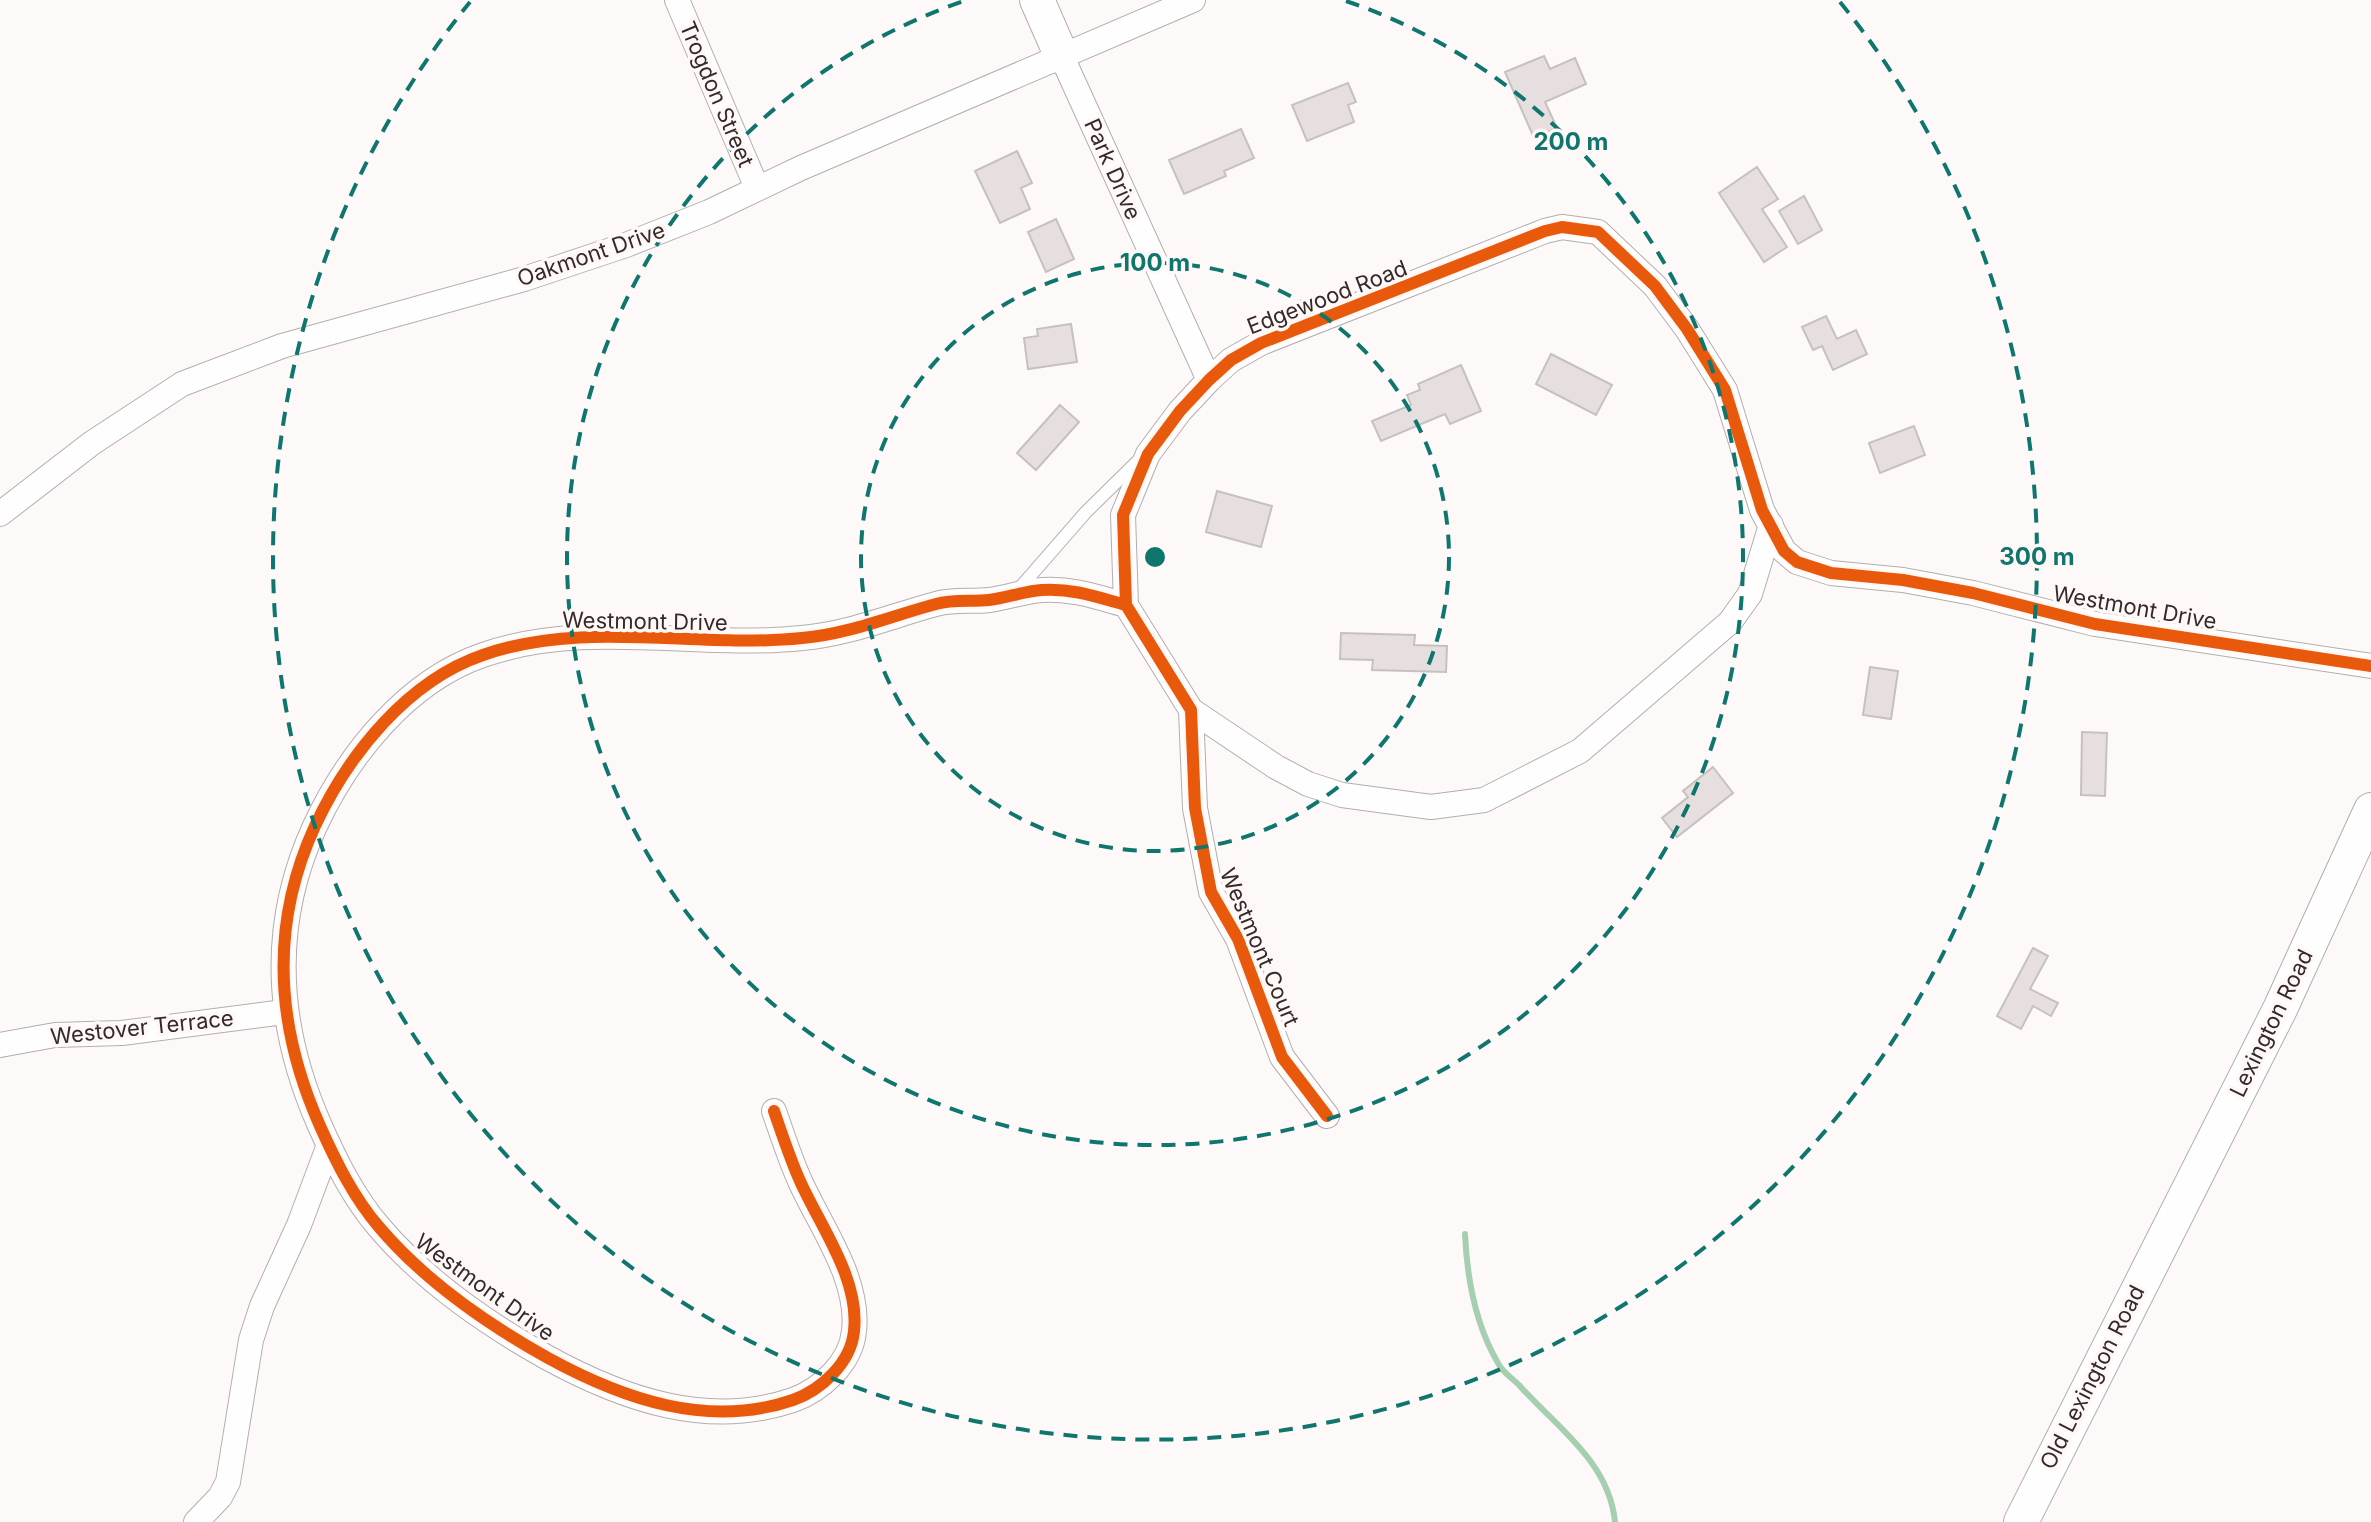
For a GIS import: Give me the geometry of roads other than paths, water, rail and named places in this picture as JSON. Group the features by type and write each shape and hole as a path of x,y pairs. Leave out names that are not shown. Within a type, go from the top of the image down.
{"main road":[{"name":"Park Drive","path":"1037,0 1062,57"},
{"name":"Lexington Road","path":"2165,1232 2280,1009 2371,810"},
{"name":"Old Lexington Road","path":"2021,1522 2165,1232"}],"street":[{"name":"Trogdon Street","path":"677,0 757,188"},
{"name":"Oakmont Drive","path":"0,514 92,443 182,384 282,346 524,279 626,245 1193,0"},
{"name":"Park Drive","path":"1062,57 1209,380"},
{"name":"Edgewood Road","path":"1126,605 1125,503 1151,449 1209,380 1231,360 1261,343 1545,231 1580,227 1598,232 1612,242"},
{"name":"Westmont Drive","path":"1612,242 1655,286 1716,375 1738,424 1754,493 1784,551 1797,562 1831,573 1903,580 1973,593 2095,624 2371,666"},
{"path":"1191,710 1276,767 1308,784 1342,795 1431,807 1484,800 1580,751 1730,622 1750,594 1771,525"},
{"name":"Westmont Drive","path":"774,1111 799,1180 845,1277 854,1330 841,1363 816,1389 783,1403 729,1412 694,1411 624,1393 574,1372 527,1346 425,1273 399,1249 354,1193 329,1145 296,1065 284,1012 282,948 287,913 307,844 322,811 372,737 397,710 438,676 490,652 539,640 587,637 754,642 808,638 860,628 941,602 1038,590 1076,591 1126,605"},
{"name":"Westmont Court","path":"1126,605 1191,710 1195,808 1211,892 1253,973 1282,1057 1327,1116"},
{"name":"Westover Terrace","path":"0,1045 55,1035 122,1033 284,1012"},
{"path":"196,1522 220,1497 228,1482 258,1317 329,1145"}],"lane":[{"path":"1013,595 1086,512 1151,449"}],"waterway":[{"path":"1465,1234 1474,1300 1490,1348 1502,1369 1592,1463 1611,1500 1615,1522"}]}
